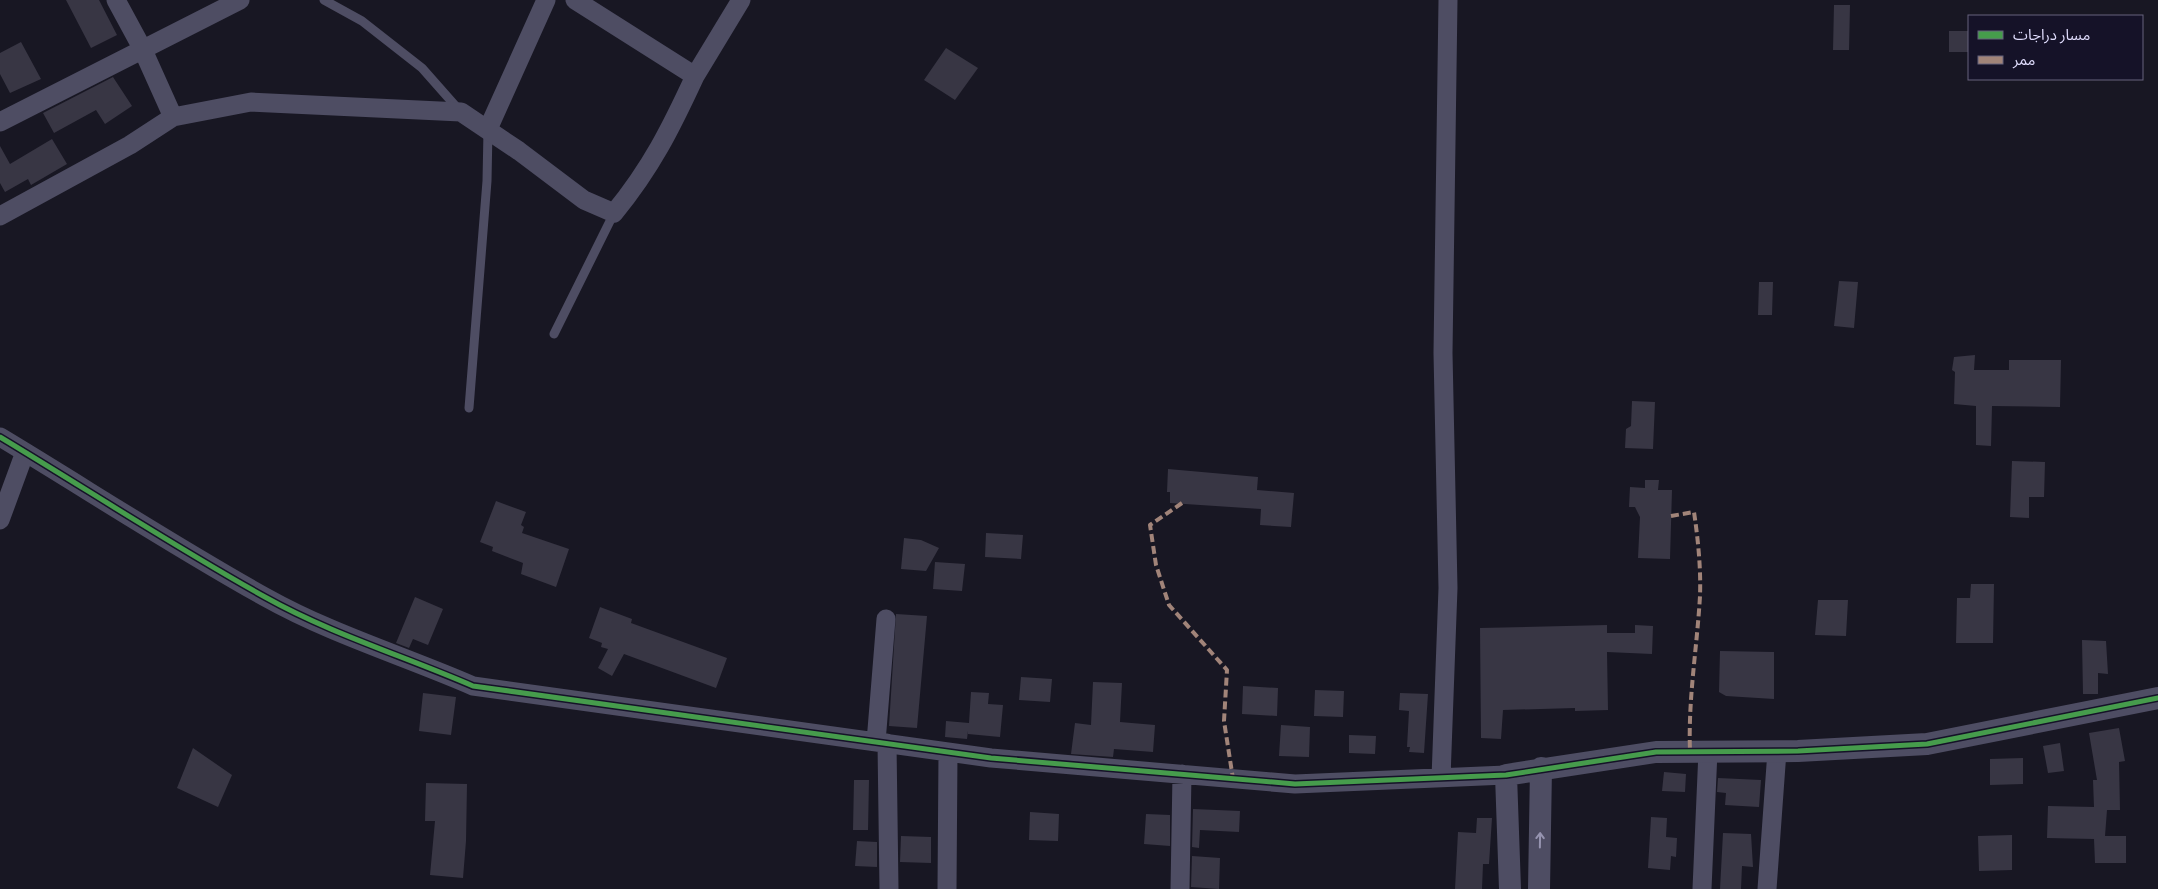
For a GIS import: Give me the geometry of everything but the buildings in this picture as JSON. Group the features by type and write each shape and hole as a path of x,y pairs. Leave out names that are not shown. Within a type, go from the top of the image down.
{"street":[{"path":"116,0 142,48 173,117"},
{"path":"0,122 142,48 240,0"},
{"path":"488,130 546,0"},
{"path":"575,0 695,76"},
{"path":"0,216 130,145 173,117 251,102 461,112 584,200 614,213 637,185 667,137 695,76 741,0"},
{"path":"1441,778 1448,588 1443,353 1448,0"},
{"path":"0,437 266,598 356,641 418,662 473,686 948,753 1295,784 1441,778 1506,775 1541,768 1656,752 1777,751 1927,744 2158,698"},
{"path":"0,520 25,452"},
{"path":"886,619 881,743 888,889"},
{"path":"1702,889 1708,751"},
{"path":"1766,889 1777,751"},
{"path":"947,889 948,753"},
{"path":"1539,889 1541,768"},
{"path":"1180,889 1182,774"},
{"path":"1506,775 1510,889"}],"lane":[{"path":"324,0 362,21 422,68 461,112"},
{"path":"470,408 487,181 488,130"},
{"path":"554,334 614,213"}],"marked path":[{"path":"1182,503 1150,525 1156,565 1169,605 1227,670 1224,721 1233,779"},
{"path":"1671,516 1694,512 1699,554 1700,596 1691,693 1690,751"}],"cycle path":[{"path":"0,437 265,597 342,634 473,686 991,758 1295,784 1506,775 1656,752 1798,751 1927,744 2158,698"}]}
